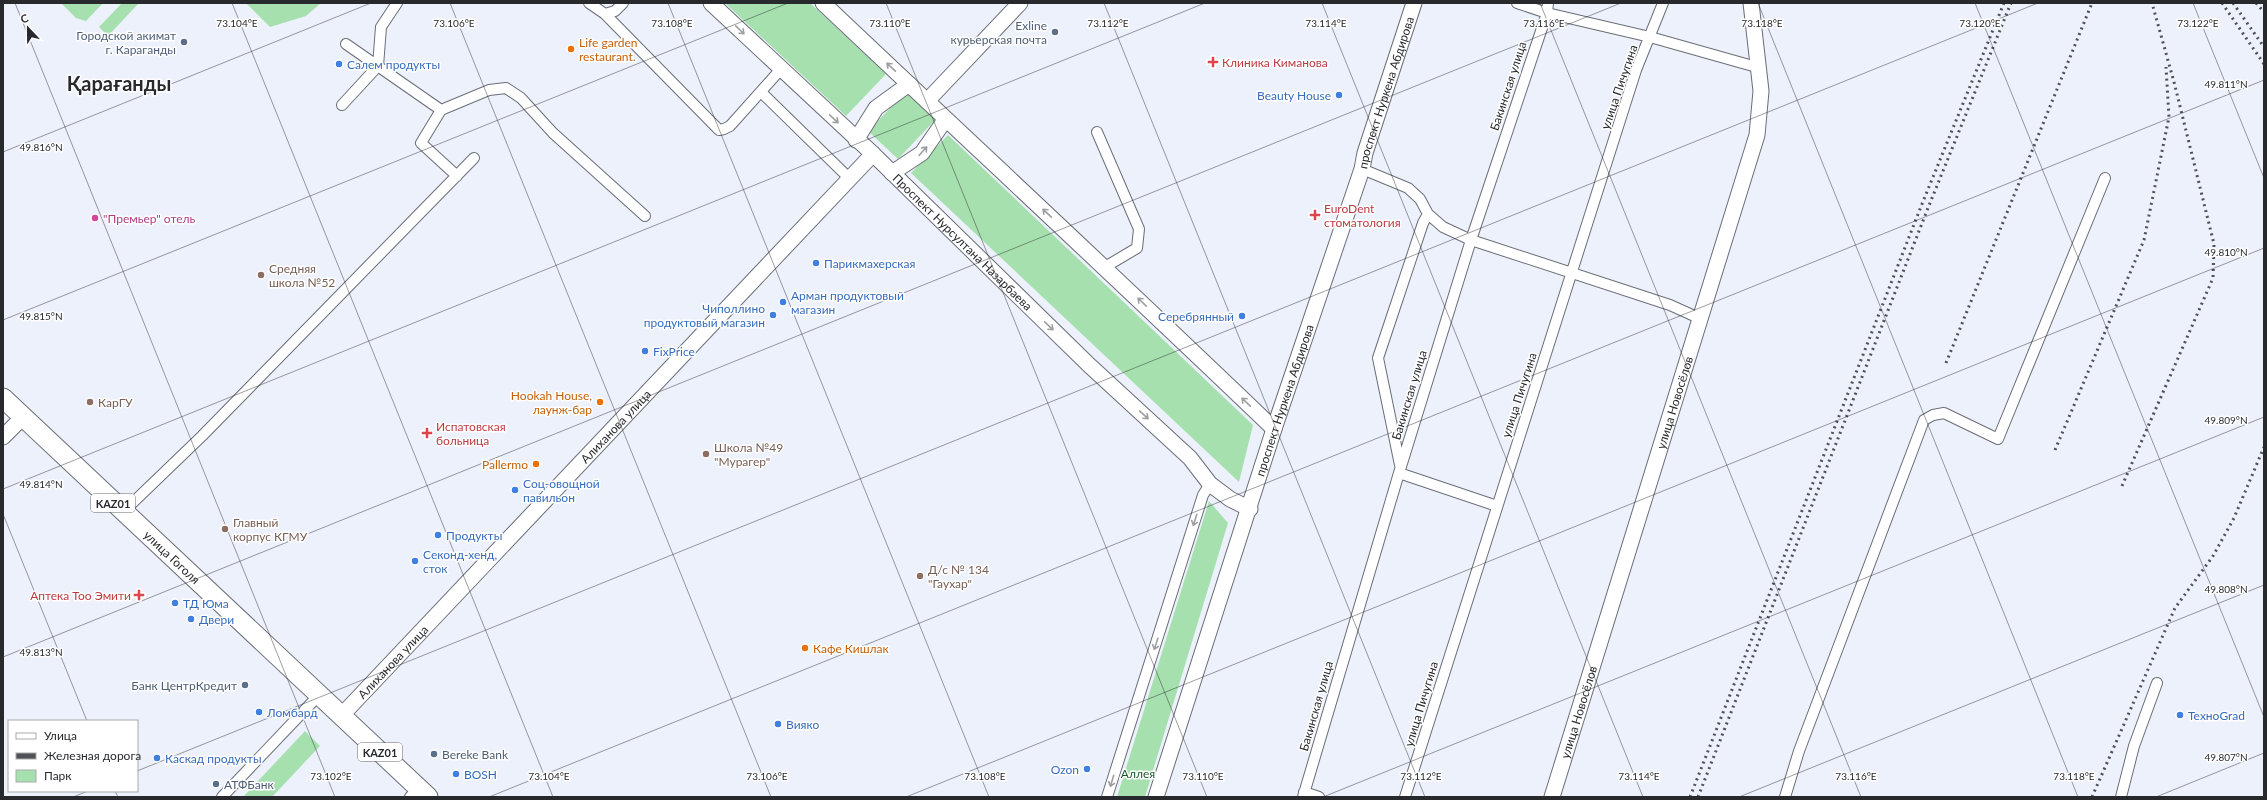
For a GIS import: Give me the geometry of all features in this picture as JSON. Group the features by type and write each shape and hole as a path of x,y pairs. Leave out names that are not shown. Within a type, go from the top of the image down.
{"highway":[{"name":"улица Гоголя","path":"3,398 319,695 419,794"}],"main road":[{"name":"Проспект Нурсултана Назарбаева","path":"712,3 856,140 873,154 1089,365 1190,458 1210,484 1230,499 1250,508"},
{"path":"823,3 946,120 1105,267 1274,429"},
{"path":"927,101 1020,3"},
{"name":"проспект Нуркена Абдирова","path":"1156,797 1207,642 1239,536 1250,508 1274,429 1362,170 1365,154 1414,3"},
{"name":"улица Новосёлов","path":"1552,797 1757,135 1761,91 1760,68 1751,3"},
{"path":"856,140 876,108 909,84"},
{"path":"892,173 922,154 946,120"},
{"name":"Алиханова улица","path":"341,716 873,154"},
{"path":"3,437 23,417"}],"street":[{"path":"342,105 378,66 381,27 397,3"},
{"path":"589,3 605,14 719,130 730,126 781,69"},
{"path":"605,14 615,11 623,3"},
{"path":"1517,3 1547,8 1760,68"},
{"name":"улица Пичугина","path":"1405,797 1636,70 1662,3"},
{"path":"1650,37 1670,3"},
{"name":"Бакинская улица","path":"1304,794 1399,470 1471,240 1547,8"},
{"path":"346,44 441,110"},
{"path":"457,176 421,143 441,110 489,90 506,88 521,98 553,133 645,216"},
{"path":"761,92 850,179"},
{"path":"1097,132 1139,229 1138,248 1105,267"},
{"path":"123,512 202,436 474,158"},
{"path":"1362,170 1408,188 1420,199 1428,214 1443,227 1471,240 1670,305 1700,319"},
{"path":"1784,797 1802,744 1924,420 1933,415 1944,413 1998,439 2105,178"},
{"path":"1428,214 1423,223 1378,358 1399,470 1497,506"},
{"path":"1107,797 1203,495 1210,484"},
{"path":"2121,797 2134,746 2157,683"},
{"path":"222,797 319,695"},
{"path":"1304,794 1320,797"}],"green space":[{"path":"61,3 103,3 86,21 76,18"},
{"path":"122,3 139,3 108,36 99,27"},
{"path":"246,3 321,3 306,16 270,27"},
{"path":"725,3 810,3 886,74 846,116"},
{"path":"906,92 935,120 898,159 868,131"},
{"path":"948,135 1253,425 1239,482 911,173"},
{"name":"Аллея","path":"1209,501 1228,523 1145,797 1117,797"},
{"path":"305,731 320,746 272,797 243,797"}],"railway":[{"path":"1690,797 1922,204 2004,3"},
{"path":"1698,797 1928,208 2011,3"},
{"path":"1946,363 2092,3"},
{"path":"2122,486 2213,278 2214,244 2174,82 2152,3"},
{"path":"2222,3 2264,64"},
{"path":"2233,3 2264,47"},
{"path":"2256,3 2264,12"},
{"path":"2055,450 2144,240 2169,117 2166,67"},
{"path":"2092,797 2175,608 2213,556 2234,518 2264,447"}],"place":[{"name":"Exline курьерская почта","path":"1055,32"},
{"name":"Городской акимат г. Караганды","path":"184,42"},
{"name":"Life garden restaurant.","path":"571,49"},
{"name":"Клиника Киманова","path":"1213,62"},
{"name":"Салем продукты","path":"339,64"},
{"name":"Beauty House","path":"1339,95"},
{"name":"EuroDent стоматология","path":"1315,215"},
{"name":"\"Премьер\" отель","path":"95,218"},
{"name":"Парикмахерская","path":"816,263"},
{"name":"Средняя школа №52","path":"261,275"},
{"name":"Арман продуктовый магазин","path":"783,302"},
{"name":"Чиполлино продуктовый магазин","path":"773,315"},
{"name":"Серебрянный","path":"1242,316"},
{"name":"FixPrice","path":"645,351"},
{"name":"КарГУ","path":"90,402"},
{"name":"Hookah House, лаунж-бар","path":"600,402"},
{"name":"Испатовская больница","path":"427,433"},
{"name":"Школа №49 \"Мурагер\"","path":"706,454"},
{"name":"Pallermo","path":"536,464"},
{"name":"Соц-овощной павильон","path":"515,490"},
{"name":"Главный корпус КГМУ","path":"225,529"},
{"name":"Продукты","path":"438,535"},
{"name":"Секонд-хенд, сток","path":"415,561"},
{"name":"Д/с № 134 \"Гаухар\"","path":"920,576"},
{"name":"Аптека Тоо Эмити","path":"139,595"},
{"name":"ТД Юма","path":"175,603"},
{"name":"Двери","path":"191,619"},
{"name":"Кафе Кишлак","path":"805,648"},
{"name":"Банк ЦентрКредит","path":"245,685"},
{"name":"Ломбард","path":"259,712"},
{"name":"ТехноGrad","path":"2180,715"},
{"name":"Вияко","path":"778,724"},
{"name":"Bereke Bank","path":"434,754"},
{"name":"Каскад продукты","path":"157,758"},
{"name":"Ozon","path":"1087,769"},
{"name":"BOSH","path":"456,774"},
{"name":"АТФБанк","path":"216,784"}],"district":[{"name":"Қарағанды","path":"119,83"}]}
